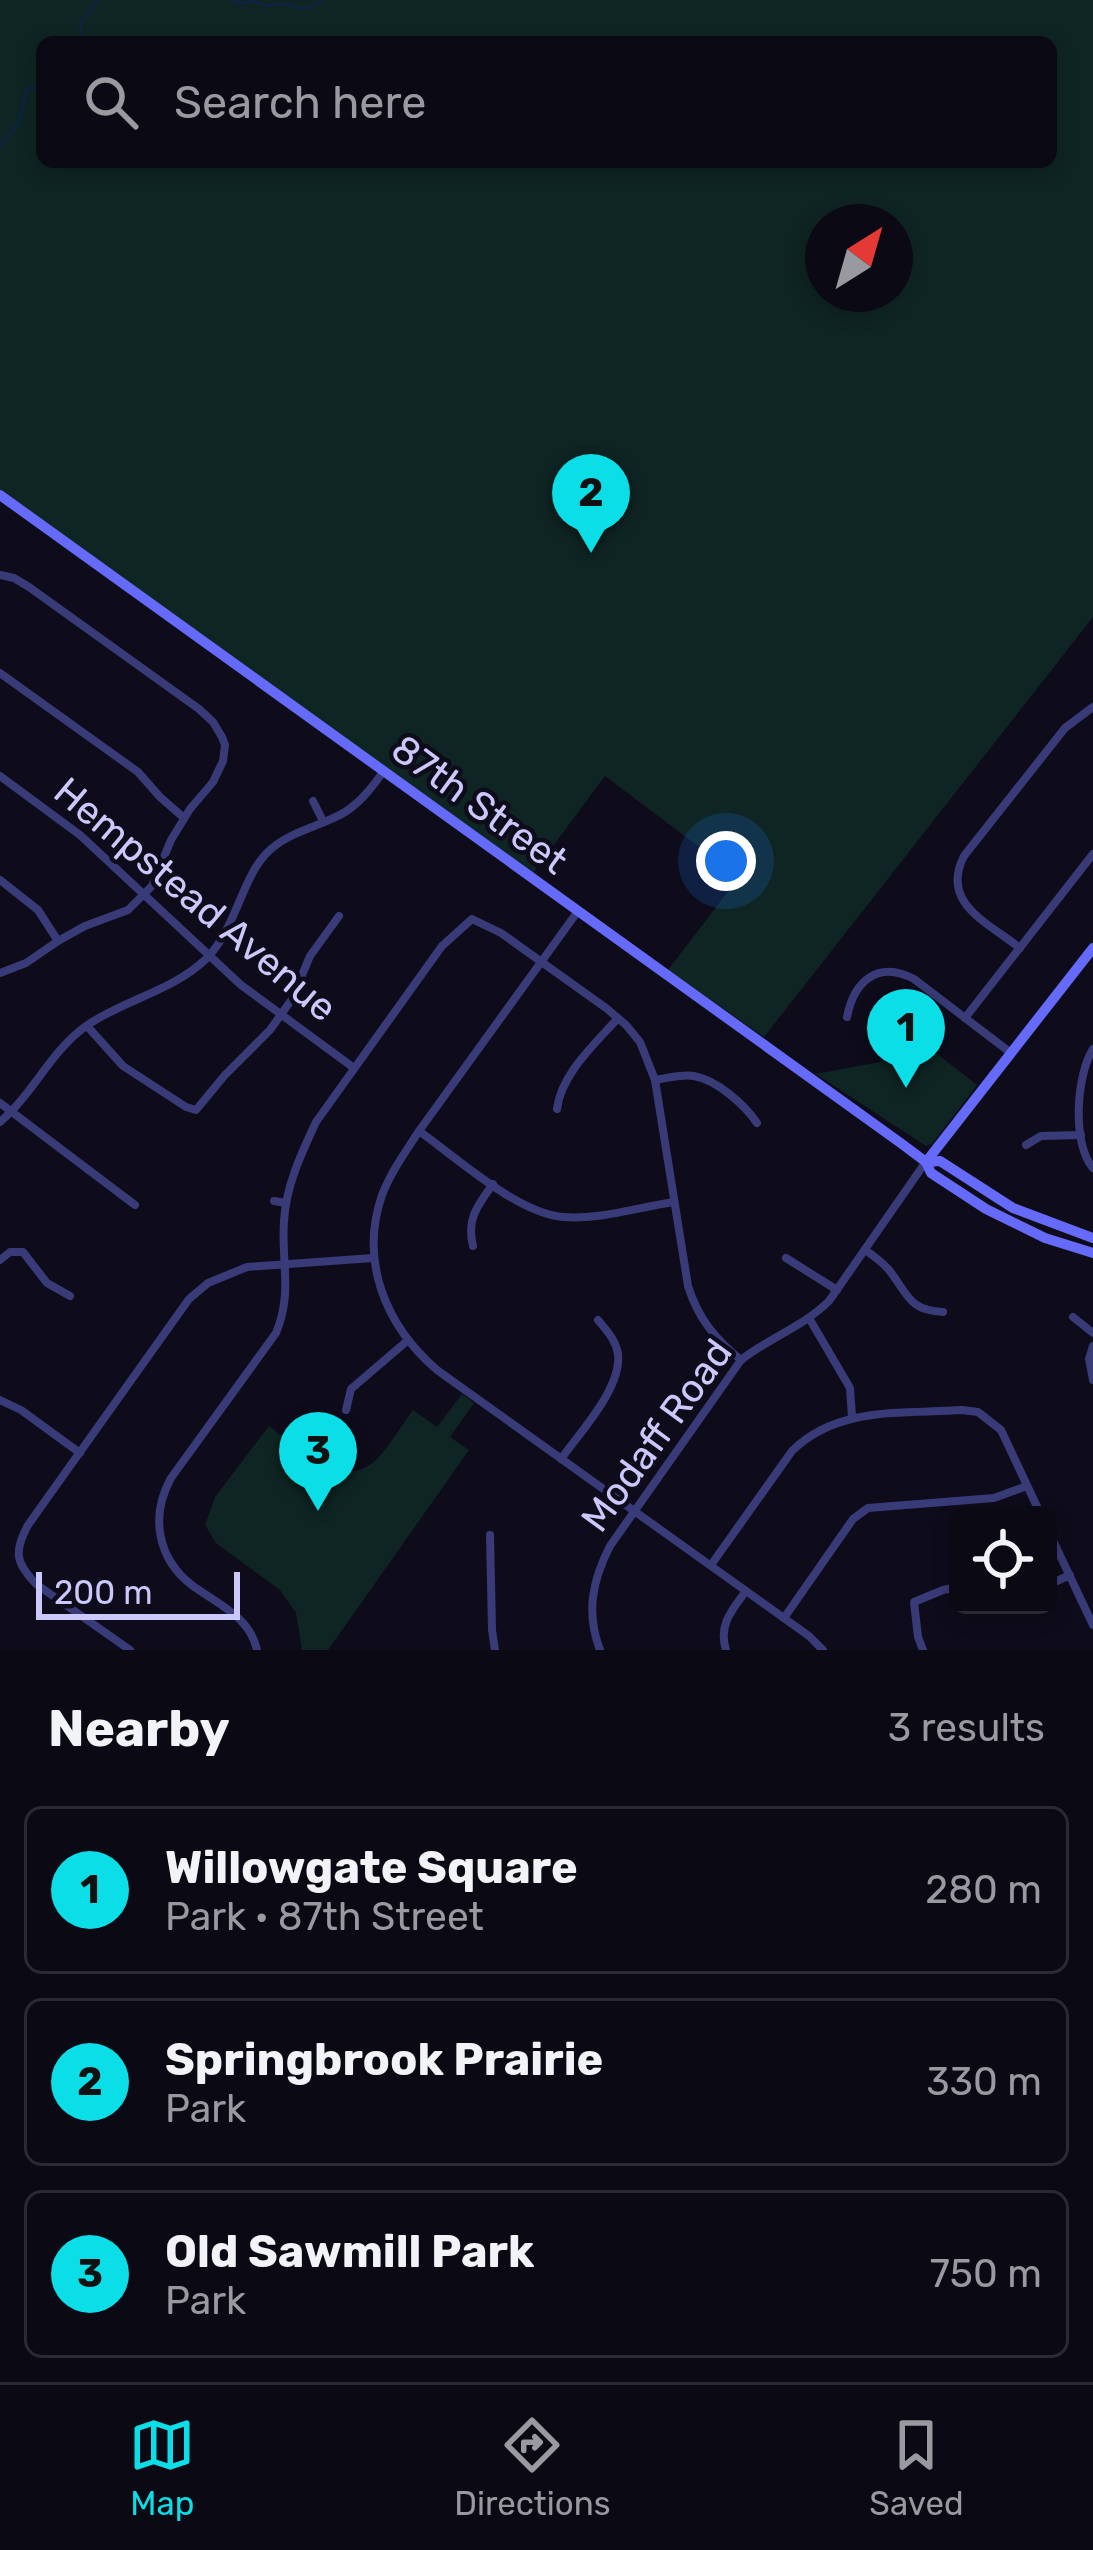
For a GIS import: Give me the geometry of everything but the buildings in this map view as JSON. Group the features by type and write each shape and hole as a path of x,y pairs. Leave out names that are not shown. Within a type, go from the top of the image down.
{"street":[{"name":"87th Street","path":"0,495 926,1162 931,1173 986,1209 1045,1238 1093,1253"},
{"path":"0,574 29,587 200,709 225,745 213,782 184,818 144,896 128,910 58,940 26,963 0,973"},
{"path":"0,673 138,772 184,818"},
{"path":"1020,948 965,904 957,890 957,872 964,856 1065,728 1093,707"},
{"path":"0,1121 54,1056 87,1026 171,986 209,956 269,851 298,832 345,812 383,772"},
{"name":"Hempstead Avenue","path":"0,776 80,836 280,1015 354,1068"},
{"path":"314,801 323,821"},
{"path":"965,1018 1093,854"},
{"path":"0,880 38,910 58,940"},
{"path":"578,911 419,1131 383,1193 373,1258 385,1303 407,1341 437,1370 823,1650"},
{"path":"87,1026 123,1066 196,1110 262,1040 292,999 310,956 339,916"},
{"path":"257,1650 239,1618 187,1582 174,1567 158,1534 164,1493 276,1333 285,1310 286,1203 316,1122 442,946 472,920 501,933 542,962 618,1018 640,1042 655,1080 688,1286 696,1310 722,1345 741,1360"},
{"name":"Modaff Road","path":"600,1650 591,1605 597,1572 610,1546 741,1360 830,1301 926,1162 1093,948"},
{"path":"847,1017 863,983 875,974 893,971 914,979 1011,1053"},
{"path":"557,1109 569,1078 618,1018"},
{"path":"1093,1049 1081,1077 1082,1151 1093,1168"},
{"path":"655,1080 702,1078 740,1104 757,1123"},
{"path":"0,1103 135,1205"},
{"path":"419,1131 538,1212 586,1216 674,1202"},
{"path":"1026,1145 1041,1136 1081,1135"},
{"name":"87th Street","path":"926,1162 940,1161 1013,1208 1093,1238"},
{"path":"473,1246 471,1220 493,1184"},
{"path":"274,1201 286,1203"},
{"path":"0,1260 15,1250 22,1252 47,1282 70,1296"},
{"path":"866,1250 885,1265 912,1303 943,1312"},
{"path":"130,1650 24,1572 18,1558 19,1542 28,1525 189,1299 208,1283 247,1267 373,1258"},
{"path":"786,1258 837,1290"},
{"path":"1073,1317 1093,1333"},
{"path":"809,1318 850,1388 852,1417"},
{"path":"561,1459 611,1388 617,1367 618,1351 598,1320"},
{"path":"346,1410 351,1389 407,1341"},
{"path":"1093,1346 1089,1359 1093,1380"},
{"path":"0,1400 80,1453"},
{"path":"710,1565 792,1451 824,1426 852,1417 977,1412 1001,1430 1037,1506"},
{"path":"784,1618 853,1520 868,1508 994,1498 1027,1486"},
{"path":"490,1535 495,1650"},
{"path":"1057,1548 1093,1625"},
{"path":"1057,1582 1070,1575"},
{"path":"923,1650 914,1602 949,1589"},
{"path":"726,1650 726,1621 746,1591"}],"green space":[{"path":"0,0 1093,0 1093,617 764,1037 668,970 739,877 605,776 533,873 0,490"},
{"path":"905,1029 977,1085 926,1146 816,1074 880,1062"},
{"path":"462,1394 474,1403 450,1437 469,1450 328,1650 302,1650 296,1613 280,1590 216,1543 205,1525 215,1497 269,1426 321,1465 349,1472 378,1458 413,1410 437,1427"}],"waterway":[{"path":"83,36 80,24 98,0"},
{"path":"231,0 302,8 323,0"},
{"path":"0,146 19,123 27,88 36,89"}],"place":[{"name":"Springbrook Prairie","path":"591,553"},
{"name":"Willowgate Square","path":"906,1088"},
{"name":"Old Sawmill Park","path":"318,1511"}]}
